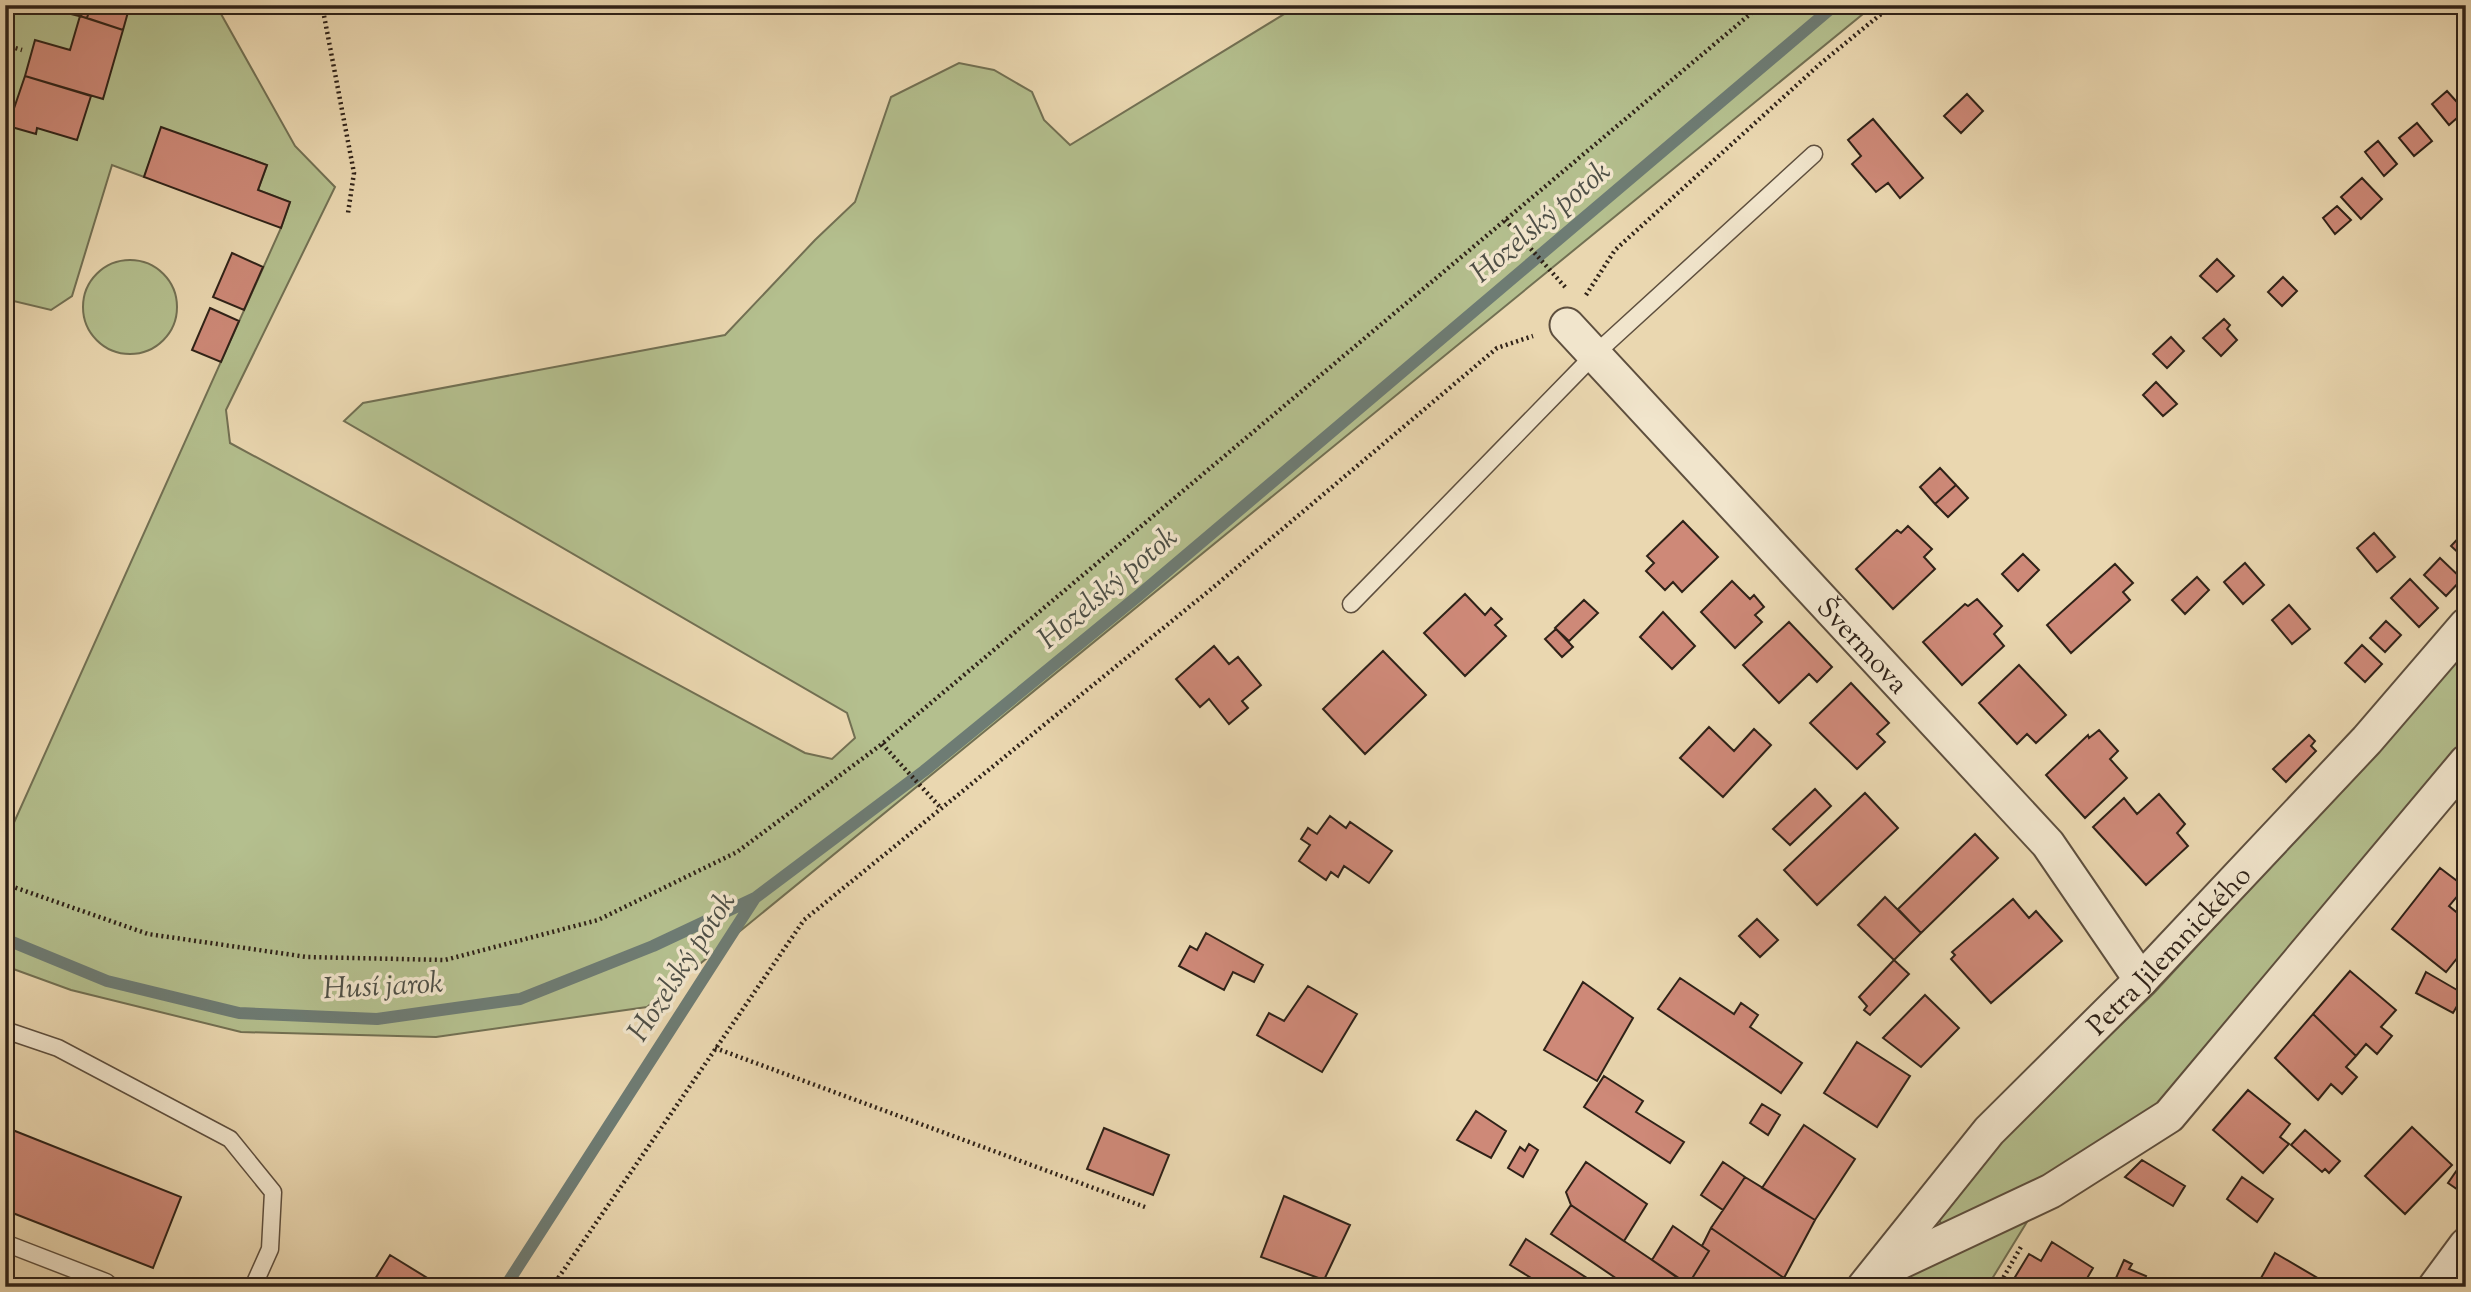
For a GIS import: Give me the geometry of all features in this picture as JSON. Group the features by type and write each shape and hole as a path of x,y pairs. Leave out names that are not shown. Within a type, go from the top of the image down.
{"street":[{"name":"Švermova","path":"1574,315 1594,355 2048,844 2141,980"},
{"name":"Petra Jilemnického","path":"1868,1281 1989,1131 2141,980 2367,740 2466,625"},
{"name":"Petra Jilemnického","path":"1868,1281 2051,1191 2169,1116 2466,762"},
{"path":"2435,1287 2466,1245"}],"lane":[{"path":"1351,604 1594,355 1814,154"},
{"path":"5,1030 58,1048 230,1139 273,1192 270,1249 253,1287"},
{"path":"5,1243 106,1282 112,1287"}],"path":[{"path":"322,5 354,173 348,213"},
{"path":"5,884 148,934 307,957 445,960 598,920 737,852 882,744 1760,5"},
{"path":"552,1287 804,920 1210,590 1497,348 1574,315 1615,250 1821,64 1892,5"},
{"path":"5,45 22,50"},
{"path":"1505,220 1574,315"},
{"path":"882,744 940,807"},
{"path":"715,1048 1145,1207"}],"green space":[{"path":"5,5 216,5 295,146 335,187 226,410 230,443 805,753 832,759 855,738 847,713 344,421 363,403 725,335 855,202 891,97 959,63 994,70 1032,92 1044,120 1070,145 1299,5 1874,5 647,1007 436,1037 241,1032 71,990 5,966 5,831 12,827 281,228 290,202 258,190 267,165 162,128 144,177 112,165 72,296 51,310 5,299"},
{"path":"130,260 148,263 164,273 174,289 177,307 174,325 164,341 148,351 130,354 112,351 96,341 86,325 83,307 86,289 96,273 112,263"},
{"path":"2466,647 2466,749 2159,1108 2084,1158 1942,1226 1936,1212 1997,1144 2154,993 2376,752"},
{"path":"2030,1217 1987,1287 1885,1287"}],"building":[{"path":"65,5 91,5 87,18 63,12"},
{"path":"91,5 130,5 123,30 87,18"},
{"path":"80,16 123,30 103,99 25,76 35,40 70,50"},
{"path":"25,76 91,96 77,140 37,128 36,134 8,126"},
{"path":"2447,91 2465,111 2449,125 2432,104"},
{"path":"1967,94 1983,111 1961,133 1944,116"},
{"path":"1873,119 1923,178 1900,198 1888,183 1876,192 1852,164 1861,156 1848,140"},
{"path":"2417,123 2432,141 2414,156 2399,138"},
{"path":"161,127 267,165 258,190 290,202 281,228 144,177"},
{"path":"2378,141 2397,164 2384,176 2365,152"},
{"path":"2362,178 2382,199 2361,219 2341,197"},
{"path":"2337,206 2351,220 2335,234 2323,218"},
{"path":"232,253 263,267 244,310 213,297"},
{"path":"2217,259 2234,276 2217,292 2200,276"},
{"path":"2283,277 2297,291 2282,306 2268,292"},
{"path":"210,308 239,321 221,362 192,350"},
{"path":"2224,319 2230,325 2227,329 2237,340 2221,356 2203,338"},
{"path":"2171,337 2184,351 2167,368 2153,354"},
{"path":"2156,382 2177,404 2163,416 2143,395"},
{"path":"1940,468 1956,485 1935,504 1920,487"},
{"path":"1956,485 1968,498 1948,517 1935,504"},
{"path":"1683,521 1718,557 1682,592 1673,582 1665,590 1646,571 1654,563 1647,556"},
{"path":"1908,526 1932,549 1924,557 1935,569 1893,609 1856,569 1897,530 1901,533"},
{"path":"2466,530 2466,560 2451,546"},
{"path":"2374,533 2395,557 2377,572 2357,548"},
{"path":"2023,554 2039,570 2018,591 2002,574"},
{"path":"2440,558 2462,579 2446,596 2424,575"},
{"path":"2245,563 2264,585 2243,604 2224,582"},
{"path":"2115,564 2133,583 2123,592 2130,600 2071,653 2047,625"},
{"path":"2197,577 2209,590 2185,614 2172,600"},
{"path":"2410,579 2438,608 2419,627 2391,598"},
{"path":"1732,581 1750,599 1754,595 1764,607 1755,615 1762,622 1735,648 1701,612"},
{"path":"1465,594 1485,615 1491,608 1502,619 1495,625 1506,636 1465,676 1424,633"},
{"path":"1977,599 2002,626 1994,634 2004,646 1962,685 1923,642 1965,604 1968,606"},
{"path":"1584,600 1598,613 1569,641 1555,628"},
{"path":"2289,605 2310,629 2292,644 2272,620"},
{"path":"1663,612 1695,646 1672,669 1640,637"},
{"path":"2386,621 2401,635 2385,652 2370,638"},
{"path":"1789,622 1832,667 1817,682 1809,674 1779,703 1743,665"},
{"path":"1556,629 1573,647 1562,657 1545,639"},
{"path":"2362,645 2382,664 2365,682 2345,663"},
{"path":"1214,646 1229,664 1238,657 1261,685 1242,701 1248,708 1229,724 1209,699 1200,707 1176,679"},
{"path":"1383,651 1426,695 1365,754 1323,709"},
{"path":"2019,665 2066,715 2036,743 2027,734 2017,744 1979,703"},
{"path":"1851,683 1889,723 1877,734 1885,742 1857,769 1810,723"},
{"path":"1709,727 1734,751 1754,729 1771,745 1723,797 1680,758"},
{"path":"2099,730 2118,751 2110,759 2127,778 2085,818 2046,775 2088,735 2089,738"},
{"path":"2309,735 2315,741 2311,746 2316,751 2286,782 2273,769"},
{"path":"1815,789 1831,806 1790,845 1773,829"},
{"path":"1865,793 1898,828 1817,905 1784,870"},
{"path":"2159,794 2185,824 2177,833 2188,846 2146,885 2093,827 2124,798 2137,814"},
{"path":"1330,816 1346,828 1350,822 1392,851 1369,883 1344,866 1338,877 1331,872 1326,880 1299,861 1310,845 1301,839 1308,828 1317,834"},
{"path":"1975,834 1998,858 1921,933 1898,909"},
{"path":"2440,868 2465,887 2449,906 2466,920 2466,928 2459,937 2466,943 2466,947 2446,972 2392,929"},
{"path":"1885,897 1921,933 1894,960 1858,925"},
{"path":"2013,899 2029,918 2036,911 2062,941 1991,1003 1951,959 1955,955 1952,952"},
{"path":"1757,919 1778,940 1760,957 1739,936"},
{"path":"1206,933 1263,965 1254,982 1233,972 1224,990 1179,966 1190,946 1197,950"},
{"path":"1894,960 1909,974 1870,1015 1864,1010 1867,1006 1859,997"},
{"path":"2350,971 2396,1010 2381,1027 2392,1036 2377,1054 2366,1044 2356,1056 2313,1014"},
{"path":"2426,972 2464,994 2453,1013 2416,993"},
{"path":"1680,978 1734,1014 1741,1003 1758,1015 1750,1027 1802,1063 1781,1093 1658,1009"},
{"path":"1583,982 1633,1018 1597,1081 1544,1050"},
{"path":"1308,986 1357,1014 1322,1072 1257,1035 1269,1013 1284,1021"},
{"path":"1925,995 1959,1028 1921,1067 1883,1038"},
{"path":"2313,1014 2356,1056 2346,1067 2357,1077 2342,1094 2331,1084 2318,1100 2275,1058"},
{"path":"1857,1042 1910,1076 1877,1127 1824,1093"},
{"path":"5,1062 13,1065 5,1084"},
{"path":"1604,1076 1643,1101 1636,1112 1684,1142 1670,1163 1584,1107"},
{"path":"2248,1090 2290,1124 2280,1137 2289,1144 2263,1173 2213,1130"},
{"path":"1762,1104 1780,1115 1768,1135 1750,1123"},
{"path":"1476,1111 1506,1131 1491,1158 1457,1140"},
{"path":"1804,1125 1855,1159 1815,1220 1762,1188"},
{"path":"5,1127 181,1197 153,1268 5,1210"},
{"path":"2412,1127 2452,1165 2405,1214 2365,1176"},
{"path":"1104,1128 1169,1155 1153,1195 1087,1169"},
{"path":"2305,1130 2340,1161 2329,1173 2325,1169 2322,1172 2291,1145"},
{"path":"1529,1144 1538,1150 1523,1177 1508,1168 1520,1147 1525,1151"},
{"path":"2466,1157 2466,1192 2464,1194 2448,1183"},
{"path":"2142,1160 2185,1186 2173,1206 2125,1177"},
{"path":"1586,1162 1647,1204 1624,1241 1571,1205 1566,1192"},
{"path":"1723,1162 1745,1177 1723,1210 1701,1195"},
{"path":"1745,1177 1815,1220 1784,1278 1711,1228"},
{"path":"2242,1177 2273,1199 2257,1222 2227,1199"},
{"path":"1284,1196 1350,1225 1324,1280 1261,1257"},
{"path":"1571,1205 1692,1287 1621,1287 1623,1283 1551,1234"},
{"path":"1673,1226 1709,1251 1688,1285 1652,1260"},
{"path":"1711,1228 1784,1278 1779,1287 1688,1285 1709,1251 1702,1246"},
{"path":"1526,1239 1601,1287 1546,1287 1510,1265"},
{"path":"2052,1242 2093,1268 2082,1287 2009,1287 2029,1254 2041,1261"},
{"path":"2275,1253 2333,1287 2256,1287"},
{"path":"390,1255 442,1287 370,1287"},
{"path":"2124,1260 2132,1264 2129,1269 2146,1276 2141,1287 2112,1287"}],"waterway":[{"name":"Hozelský potok","path":"505,1287 755,898 924,771 1138,596 1835,5"},
{"name":"Husí jarok","path":"5,939 107,981 239,1013 377,1019 520,999 653,946 755,898"}]}
